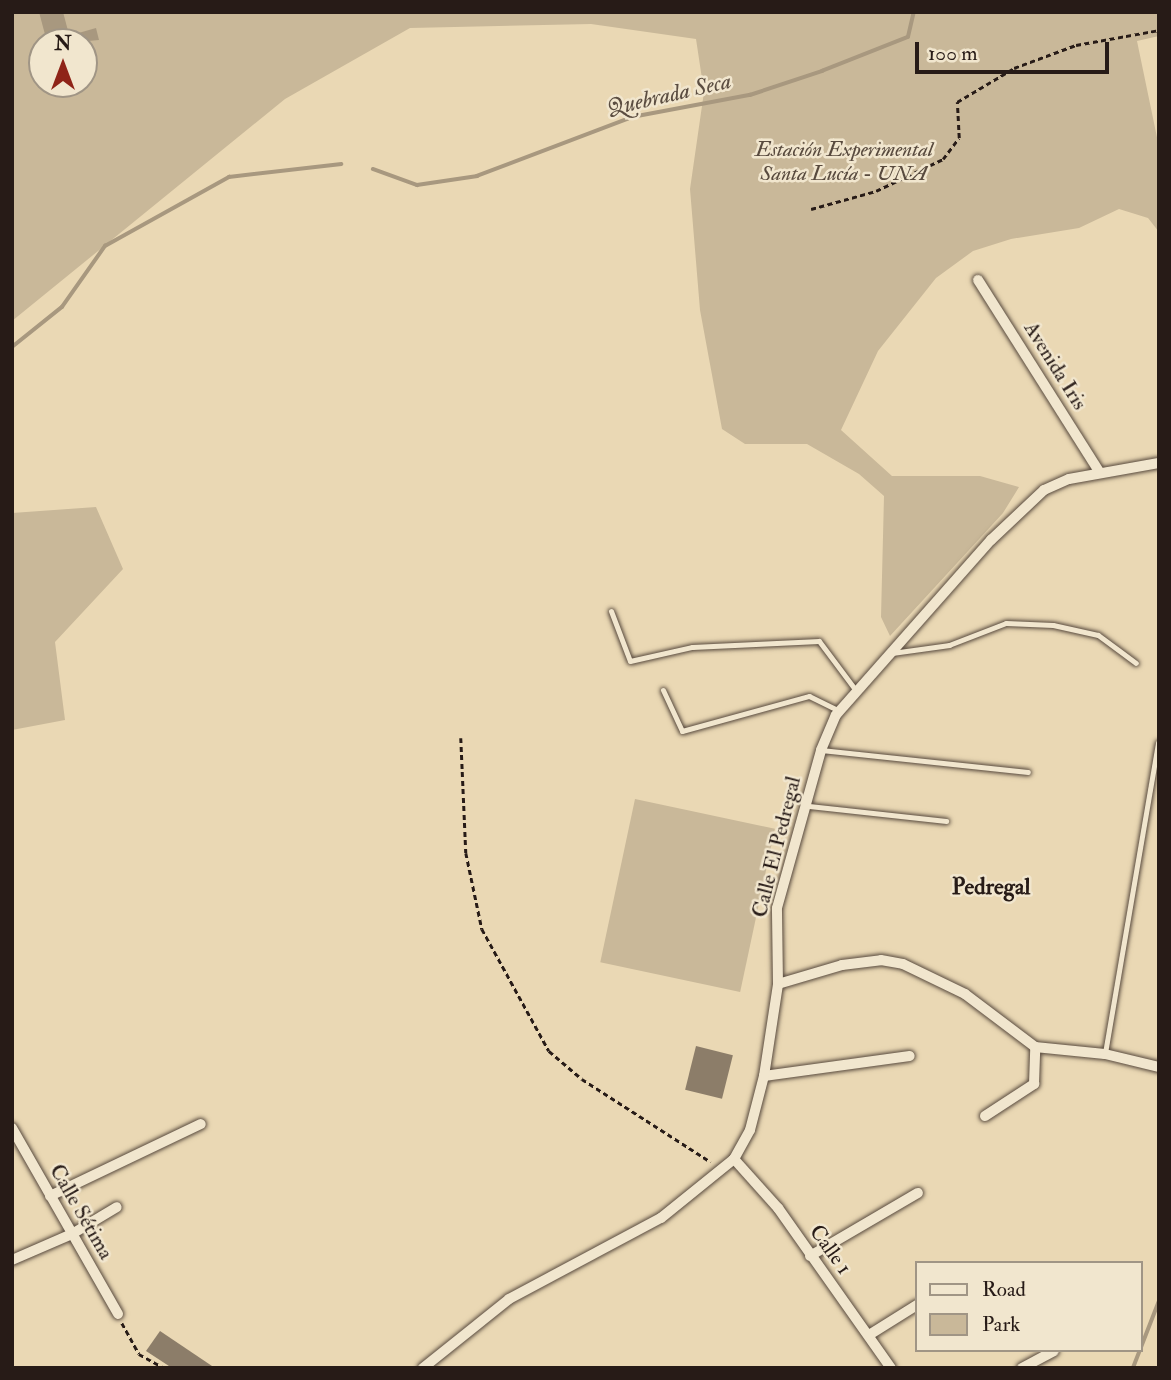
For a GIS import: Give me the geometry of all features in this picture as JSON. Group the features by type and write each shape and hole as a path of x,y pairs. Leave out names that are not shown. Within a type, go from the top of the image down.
{"street":[{"name":"Avenida Iris","path":"978,280 1100,473"},
{"name":"Calle El Pedregal","path":"423,1368 509,1299 661,1218 734,1159 750,1130 764,1076 778,984 777,908 809,806 821,750 839,712 991,540 1044,489 1100,473 1159,463"},
{"path":"778,984 842,965 881,960 902,964 965,994 1034,1047 1105,1054 1159,1067"},
{"path":"985,1116 1034,1084 1034,1047"},
{"path":"764,1076 910,1056"},
{"path":"50,1196 201,1124"},
{"name":"Calle Sétima","path":"12,1128 118,1314"},
{"name":"Calle 1","path":"734,1159 778,1209 891,1368"},
{"path":"810,1256 918,1193"},
{"path":"12,1259 72,1234 117,1207"},
{"path":"869,1335 916,1305"},
{"path":"1022,1368 1052,1352"}],"lane":[{"path":"611,611 630,661 692,647 819,641 857,692"},
{"path":"892,653 949,645 1006,623 1053,625 1098,635 1136,663"},
{"path":"663,690 682,731 808,696 839,712"},
{"path":"1105,1054 1158,742"},
{"path":"821,750 1028,772"},
{"path":"809,806 946,821"}],"path":[{"path":"811,209 876,191 943,159 958,138 957,102 1014,68 1076,45 1159,30"},
{"path":"461,738 466,853 482,929 549,1051 582,1079 722,1169"},
{"path":"118,1314 139,1354 163,1368"}],"green space":[{"name":"Estación Experimental Santa Lucía - UNA","path":"12,12 1159,12 1159,36 1137,41 1159,147 1159,232 1148,218 1119,209 1079,228 1011,239 973,251 936,278 878,351 841,430 892,476 980,476 1019,487 1003,513 890,636 881,617 884,496 859,474 807,444 745,444 722,429 700,310 690,189 704,92 696,39 591,24 410,28 285,99 12,321"},
{"path":"96,507 123,569 55,642 65,720 12,730 12,513"},
{"path":"635,799 775,829 740,992 600,962"}],"shaded area":[{"path":"39,12 63,12 67,28 43,28"}],"building":[{"path":"696,1046 733,1055 722,1099 685,1090"},
{"path":"160,1331 215,1368 172,1368 146,1351"}],"waterway":[{"name":"Quebrada Seca","path":"373,169 417,185 477,176 632,117 750,95 822,71 908,37 914,12"},
{"name":"Quebrada Seca","path":"12,347 62,307 105,246 229,177 341,164"},
{"path":"1143,1342 1159,1301"},
{"path":"1133,1368 1139,1352"}],"district":[{"name":"Pedregal","path":"991,887"}]}
